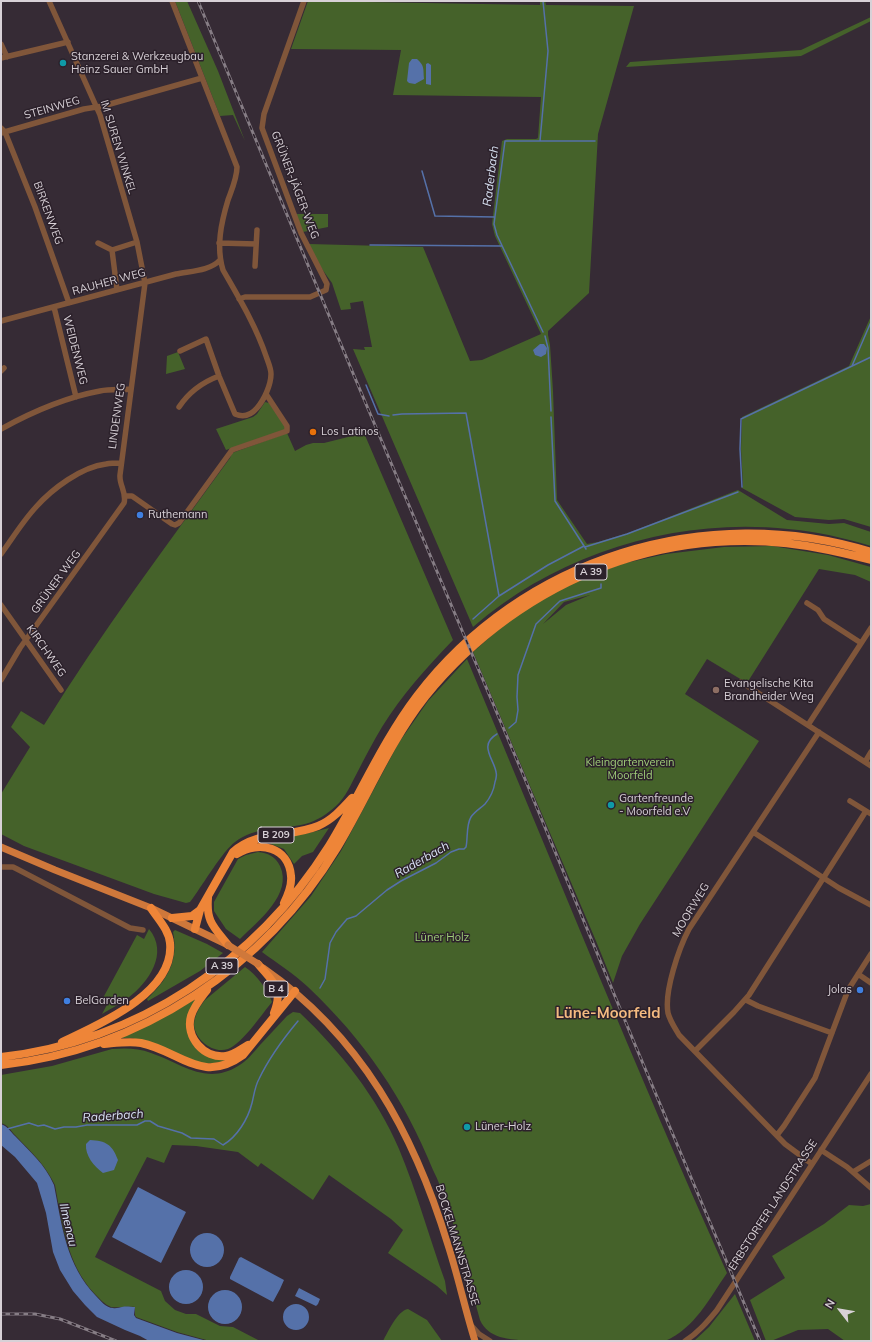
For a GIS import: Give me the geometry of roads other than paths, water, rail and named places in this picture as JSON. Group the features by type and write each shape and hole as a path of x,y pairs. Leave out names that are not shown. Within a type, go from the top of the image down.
{"highway":[{"name":"A 39","path":"1,1057 43,1050 77,1042 118,1026 152,1011 183,993 206,979 229,961 255,938 299,889 330,844 400,720 418,695 445,663 483,627 505,610 538,589 576,570 616,554 656,543 687,538 732,534 764,534 800,537 835,543 871,552"},
{"name":"A 39","path":"1,1065 44,1058 91,1046 110,1039 155,1018 187,1000 234,967 256,948 288,915 306,893 337,848 389,752 406,724 432,689 478,642 500,624 526,606 567,582 619,562 658,551 706,543 744,540 787,543 820,548 871,560"},
{"name":"B 209","path":"200,910 233,852 239,847 252,840 319,826 331,819 342,809 364,782"},
{"path":"228,861 245,849 257,846 267,847 277,852 284,858 290,867 291,877 290,886 282,909"},
{"path":"208,896 208,913 210,921 228,945"},
{"path":"43,1050 110,1019 146,992 158,980 168,961 170,942 166,931 151,908"},
{"path":"172,918 192,916 200,910"},
{"path":"195,928 200,910"},
{"name":"B 4","path":"258,964 274,984 278,994 278,1003 271,1019"},
{"name":"A 39","path":"210,985 194,1007 190,1017 191,1031 196,1043 203,1050 220,1056 234,1053 254,1041"},
{"path":"91,1046 122,1042 142,1043 200,1066 223,1066 243,1055 294,991"}],"main road":[{"name":"BOCKELMANNSTRASSE","path":"1,847 151,908 228,945 258,964 294,991 319,1013 346,1044 378,1086 398,1119 415,1156 441,1222 456,1269 475,1341"}],"street":[{"name":"IM SUREN WINKEL","path":"49,1 103,125 137,242 145,283"},
{"path":"172,1 237,167 236,177 225,209 219,242 220,260 223,270 258,334 270,369 270,382 266,394 252,414 240,416 235,414 219,376 206,339 180,351"},
{"name":"GRÜNER-JÄGER-WEG","path":"239,299 245,297 310,297 328,288 301,233 262,128 264,114 304,1"},
{"path":"1,44 4,57 68,42"},
{"name":"STEINWEG","path":"2,131 96,106 103,106 202,78"},
{"name":"BIRKENWEG","path":"2,131 48,243 69,303"},
{"path":"255,266 257,230"},
{"path":"98,243 112,250 137,242"},
{"path":"219,242 256,244"},
{"path":"112,250 117,290"},
{"name":"RAUHER WEG","path":"3,320 176,274 203,269 216,264 220,260"},
{"name":"LINDENWEG","path":"125,496 120,482 121,463 145,283"},
{"name":"WEIDENWEG","path":"54,307 76,397"},
{"path":"1,314 3,320"},
{"path":"179,407 197,388 209,380 219,376"},
{"path":"1,429 31,414 76,397 104,390 131,389"},
{"path":"125,496 132,496 172,524 175,525 179,523 232,450 287,431 287,426 266,394"},
{"path":"1,554 35,508 62,484 86,470 105,464 121,463"},
{"name":"GRÜNER WEG","path":"1,680 26,640 122,506 126,499 125,496"},
{"path":"807,602 818,610 824,619 862,643"},
{"name":"KIRCHWEG","path":"1,605 61,690"},
{"path":"808,725 871,628"},
{"path":"741,682 871,766"},
{"name":"MOORWEG","path":"812,1164 792,1150 776,1135 679,1035 669,1016 668,1003 673,970 684,938 818,732"},
{"path":"865,762 871,752"},
{"path":"695,1051 746,1000 824,878 869,812 850,801"},
{"path":"753,832 844,891 871,905"},
{"path":"1,867 17,868 130,928 143,930"},
{"path":"776,1135 784,1126 812,1083 818,1071 848,990 871,954"},
{"path":"858,974 871,982"},
{"path":"746,1000 758,1006 832,1033"},
{"name":"ERBSTORFER LANDSTRASSE","path":"685,1341 695,1334 717,1310 871,1074"},
{"path":"821,1150 853,1172 871,1188"},
{"path":"853,1172 871,1161"},
{"path":"470,1324 490,1341"}],"water":[{"path":"412,59 417,59 420,61 423,70 424,79 415,84 407,81 409,63"},
{"path":"428,63 431,65 431,85 426,84 426,64"},
{"path":"540,344 544,344 547,348 546,354 541,357 535,355 533,350"},
{"path":"1,1124 5,1126 32,1153 50,1177 54,1185 63,1230 72,1258 86,1284 100,1300 110,1308 135,1307 134,1315 136,1318 177,1333 207,1341 149,1341 97,1317 85,1305 73,1291 60,1270 53,1252 46,1213 37,1183 15,1157 1,1145"},
{"path":"90,1140 100,1141 111,1147 118,1160 114,1170 103,1173 93,1164 86,1148 86,1144"},
{"path":"138,1187 186,1212 161,1263 112,1237"},
{"path":"204,1233 210,1233 214,1234 221,1240 224,1250 223,1257 217,1264 210,1267 204,1267 200,1266 193,1260 190,1253 190,1247 191,1243 197,1236"},
{"path":"241,1257 284,1280 273,1302 230,1279 239,1258"},
{"path":"183,1270 189,1270 193,1271 200,1277 203,1287 202,1294 196,1301 189,1304 183,1304 179,1303 172,1297 169,1290 169,1284 170,1280 176,1273"},
{"path":"299,1288 320,1299 318,1304 316,1306 295,1296"},
{"path":"222,1290 228,1290 232,1291 239,1297 242,1307 241,1314 235,1321 228,1324 222,1324 218,1323 211,1317 208,1310 208,1304 209,1300 215,1293"},
{"path":"296,1304 305,1308 309,1317 305,1326 296,1330 287,1326 283,1317 287,1308"}],"waterway":[{"name":"Raderbach","path":"543,1 548,51 540,141 505,141 494,224 497,235 543,332"},
{"path":"541,141 595,141"},
{"path":"422,171 435,216 495,217"},
{"path":"370,245 502,246"},
{"path":"852,366 871,322"},
{"name":"Raderbach","path":"545,336 548,348 551,411"},
{"path":"742,487 740,449 741,419 871,357"},
{"path":"366,385 378,414 389,416"},
{"path":"393,415 466,413 499,596 548,565 584,546"},
{"name":"Raderbach","path":"551,417 555,501 586,549"},
{"path":"585,547 627,534 738,492"},
{"name":"Raderbach","path":"509,728 516,722 518,710 518,675 536,624 560,601 601,588 601,584"},
{"path":"473,619 499,596"},
{"name":"Raderbach","path":"320,988 325,979 330,943 336,932 347,919 356,916 387,890 401,881 436,863 451,852 464,849 466,847 469,820 474,813 487,802 494,788 496,773 488,747 491,738 497,734"},
{"name":"Raderbach","path":"7,1129 29,1123 38,1126 44,1125 55,1129 87,1125 137,1125 145,1121 150,1121 158,1126 182,1133 191,1138 214,1139 223,1145 233,1137 245,1121 250,1109 256,1085 263,1071 298,1021"}],"railway":[{"path":"198,1 760,1341"},
{"path":"1,1314 35,1314 60,1319 116,1341"}],"place":[{"name":"Stanzerei & Werkzeugbau Heinz Sauer GmbH","path":"63,63"},
{"name":"Los Latinos","path":"313,432"},
{"name":"Ruthemann","path":"140,515"},
{"name":"Evangelische Kita Brandheider Weg","path":"716,690"},
{"name":"Gartenfreunde - Moorfeld e.V","path":"611,805"},
{"name":"Jolas","path":"860,990"},
{"name":"BelGarden","path":"67,1001"},
{"name":"Lüner-Holz","path":"467,1127"}],"district":[{"name":"Lüne-Moorfeld","path":"608,1013"}],"park label":[{"name":"Kleingartenverein Moorfeld","path":"630,769"},
{"name":"Lüner Holz","path":"442,938"}],"water label":[{"name":"Ilmenau","path":"68,1225"}]}
